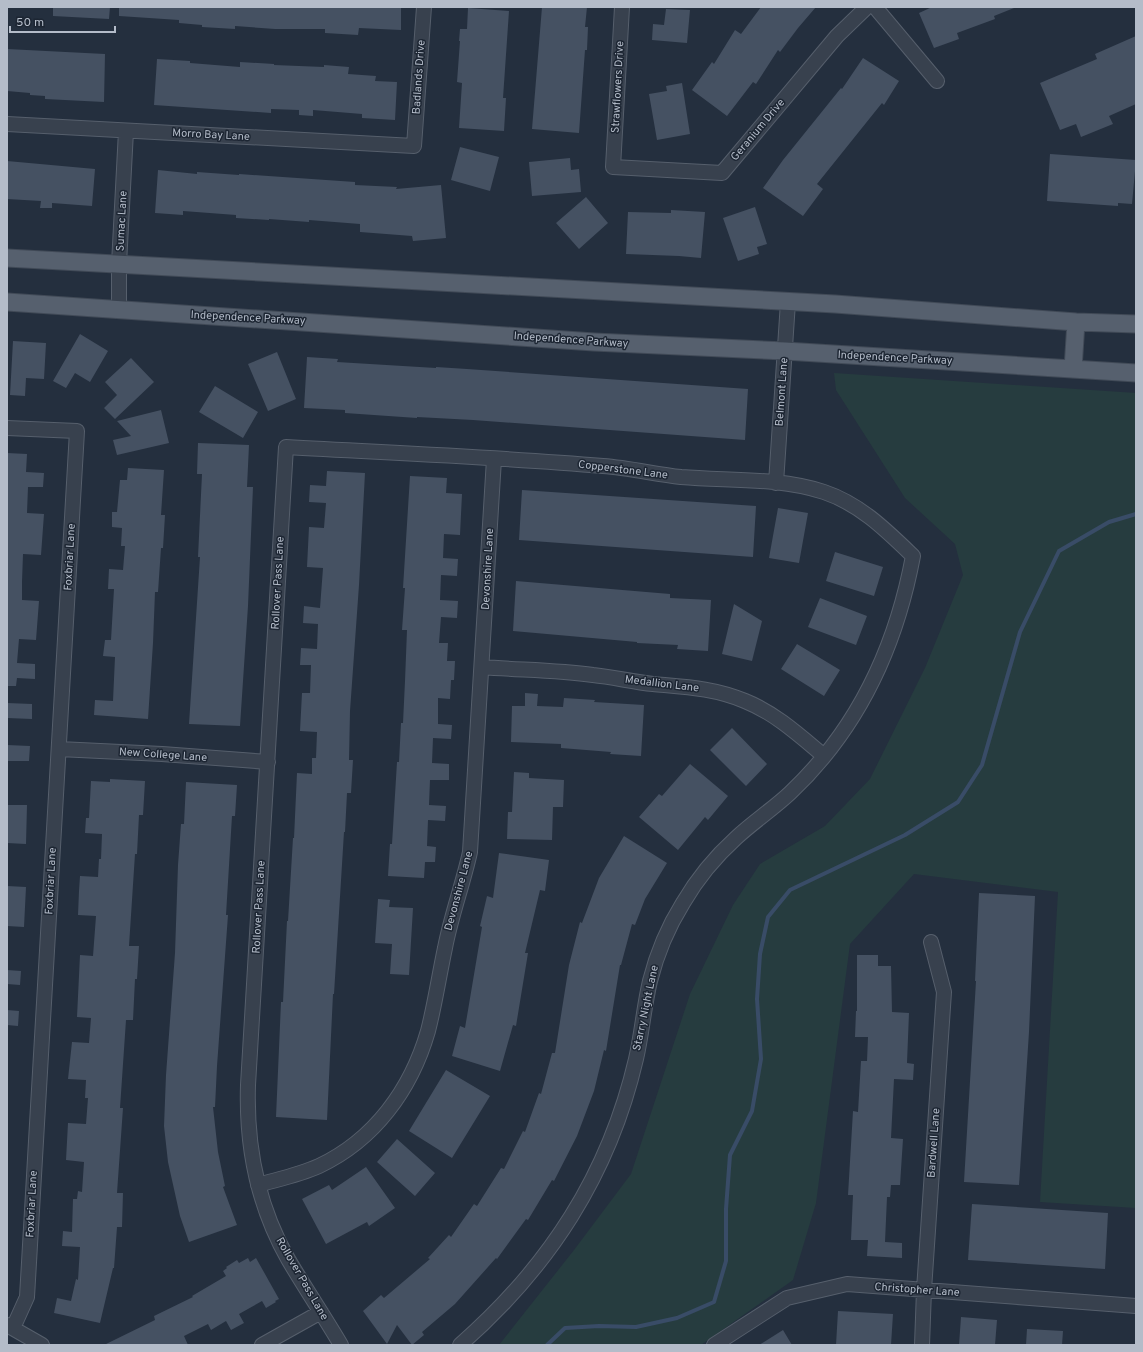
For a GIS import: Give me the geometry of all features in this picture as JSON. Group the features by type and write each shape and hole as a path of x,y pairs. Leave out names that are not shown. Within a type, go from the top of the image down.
{"main road":[{"path":"7,258 788,302 1076,322 1136,324"},
{"name":"Independence Parkway","path":"7,302 119,311 594,342 785,351 1136,372"},
{"path":"1073,369 1076,322"}],"street":[{"name":"Badlands Drive","path":"414,146 424,7"},
{"name":"Strawflowers Drive","path":"613,167 622,7"},
{"name":"Geranium Drive","path":"613,167 722,173 837,36 867,7"},
{"path":"875,7 937,80"},
{"name":"Morro Bay Lane","path":"7,124 414,146"},
{"name":"Sumac Lane","path":"119,311 126,131"},
{"name":"Belmont Lane","path":"776,483 788,302"},
{"name":"Foxbriar Lane","path":"7,428 77,431 27,1297 10,1327"},
{"name":"Copperstone Lane","path":"286,447 603,466 683,477 776,483 810,488 839,498 852,505 877,522 913,556"},
{"name":"Rollover Pass Lane","path":"286,447 248,1106 250,1145 258,1185 268,1216 279,1241 341,1345"},
{"name":"Devonshire Lane","path":"258,1185 303,1172 347,1150 384,1117 401,1092 421,1051 432,1014 447,938 470,852 494,459"},
{"name":"Starry Night Lane","path":"460,1345 501,1307 538,1264 571,1217 610,1141 628,1086 651,979 657,959 673,920 683,902 722,851 791,792 824,756 853,716 877,673 896,628 909,580 913,556"},
{"name":"Medallion Lane","path":"482,667 593,674 642,682 713,690 746,701 762,709 791,729 824,756"},
{"name":"New College Lane","path":"59,749 162,754 268,762"},
{"name":"Bardwell Lane","path":"922,1345 924,1290 944,992 931,942"},
{"name":"Christopher Lane","path":"714,1345 786,1298 847,1284 1136,1306"},
{"path":"262,1345 321,1312"},
{"path":"10,1327 42,1345"}],"green space":[{"path":"834,373 1136,393 1136,1208 1040,1202 1058,892 914,874 850,944 816,1203 793,1280 701,1345 499,1345 574,1250 631,1174 690,994 733,905 760,864 825,826 870,779 925,668 963,575 955,544 905,498 836,390"}],"building":[{"path":"53,7 110,7 109,19 53,16"},
{"path":"119,7 401,7 401,30 359,28 358,35 325,33 325,29 275,29 235,26 235,29 202,27 202,25 179,23 179,20 119,16"},
{"path":"542,7 587,7 585,27 588,27 587,50 585,50 579,133 532,129"},
{"path":"761,7 816,7 780,52 778,50 756,84 753,82 727,116 692,90 712,62 714,64 735,30 741,34"},
{"path":"932,7 1014,8 994,16 995,19 957,33 959,39 934,48 919,13"},
{"path":"468,8 509,11 503,98 506,98 504,131 459,128 462,83 457,82 459,41 460,29 467,29"},
{"path":"666,9 690,10 687,43 652,40 653,24 664,25"},
{"path":"1136,36 1136,104 1109,116 1113,124 1081,137 1076,124 1060,130 1040,83 1097,59 1095,54"},
{"path":"7,49 105,54 104,102 45,99 45,96 7,91"},
{"path":"863,58 899,81 884,105 882,103 817,184 823,189 803,216 763,188 783,160 841,88 842,89"},
{"path":"157,59 240,67 240,62 274,65 324,67 324,65 349,67 348,74 376,76 375,81 397,82 395,120 362,118 362,114 313,110 313,116 299,115 299,110 271,109 271,113 154,105"},
{"path":"682,83 690,134 657,140 649,94 667,91 666,86"},
{"path":"460,147 499,157 490,191 451,180"},
{"path":"1050,154 1136,160 1132,204 1118,203 1118,206 1047,201"},
{"path":"570,158 571,170 579,169 581,192 532,196 529,162"},
{"path":"7,161 95,169 92,206 52,203 52,208 40,208 41,201 7,199"},
{"path":"158,170 197,174 197,172 239,174 355,182 355,185 397,187 396,189 441,185 446,238 413,241 412,236 360,232 360,224 309,220 309,222 236,218 236,215 183,211 183,215 155,213"},
{"path":"586,197 608,223 579,249 556,223"},
{"path":"755,207 767,244 757,247 759,254 738,261 723,218"},
{"path":"671,210 705,212 701,258 626,254 628,212 671,213"},
{"path":"80,334 108,351 90,382 75,373 66,388 53,381"},
{"path":"13,341 46,343 44,379 26,378 25,396 10,395"},
{"path":"277,352 296,399 268,411 248,364"},
{"path":"307,357 338,359 337,362 467,369 748,389 745,440 473,420 345,413 345,410 304,408"},
{"path":"131,358 154,382 115,419 104,408 117,395 105,382"},
{"path":"215,386 258,412 243,438 199,412"},
{"path":"161,410 169,443 117,455 113,440 131,436 117,421"},
{"path":"198,443 249,445 247,487 253,487 248,606 240,726 189,724 200,557 198,557 202,474 197,474"},
{"path":"7,453 27,454 26,472 44,473 43,487 28,487 27,513 44,514 41,555 23,554 22,600 39,601 36,640 19,639 17,663 35,664 35,679 17,678 16,686 7,686"},
{"path":"128,468 164,470 161,515 165,515 163,548 161,548 158,592 155,592 148,719 94,715 95,700 113,701 115,657 103,656 105,640 111,640 114,589 108,589 109,569 123,570 125,546 121,546 122,528 112,527 112,512 117,512 120,480 127,480"},
{"path":"327,471 365,473 350,711 349,760 353,760 351,793 347,793 344,832 333,994 327,1120 276,1117 281,1002 283,1002 297,773 312,774 312,758 316,758 317,732 300,731 302,693 310,693 311,665 300,665 301,648 317,649 318,624 303,623 304,606 320,608 323,568 307,567 309,527 324,528 326,503 309,502 310,485 326,486"},
{"path":"410,476 447,478 446,493 462,494 460,535 444,534 443,558 458,559 457,576 441,575 440,600 458,601 457,618 441,617 439,643 448,643 447,661 455,661 454,680 451,680 450,699 438,698 438,724 452,725 451,739 433,738 432,763 449,764 449,780 430,780 429,805 446,806 445,821 428,820 427,846 436,847 435,862 425,862 424,878 388,876 390,844 392,844 397,762 399,762 401,723 403,723 407,630 402,630 405,588 403,588"},
{"path":"522,490 756,506 753,557 519,540"},
{"path":"778,508 808,513 799,563 769,558"},
{"path":"835,552 883,567 874,596 826,581"},
{"path":"516,581 670,594 670,598 711,600 708,651 677,649 678,645 637,643 513,631"},
{"path":"820,598 867,616 856,645 808,627"},
{"path":"734,604 762,621 752,661 722,654"},
{"path":"797,644 840,670 824,696 781,669"},
{"path":"525,693 538,694 537,706 563,707 564,698 595,700 594,702 644,705 641,756 561,748 561,744 511,742 512,706 525,706"},
{"path":"7,703 32,704 32,719 7,718"},
{"path":"732,728 767,764 746,786 710,750"},
{"path":"7,745 30,746 29,761 7,761"},
{"path":"690,764 728,796 708,820 705,817 678,850 639,817 659,794 662,796"},
{"path":"514,772 529,773 529,778 564,780 563,807 553,807 552,840 507,839 508,812 512,812"},
{"path":"110,779 145,781 143,815 139,815 137,854 135,854 129,946 139,946 137,979 135,979 133,1020 126,1020 120,1108 123,1108 117,1193 123,1193 122,1227 117,1227 114,1268 100,1323 54,1313 57,1298 71,1301 76,1279 78,1280 80,1247 62,1246 63,1231 72,1232 73,1199 77,1199 78,1191 82,1192 84,1162 66,1160 68,1123 86,1124 88,1098 85,1098 86,1080 68,1079 72,1042 89,1043 91,1018 77,1017 80,955 93,956 96,916 78,915 79,891 80,876 98,877 99,859 101,859 102,834 85,833 86,818 89,818 91,781 110,782"},
{"path":"186,782 237,785 235,816 232,816 226,915 228,915 215,1107 213,1107 218,1152 225,1186 223,1187 237,1225 189,1242 180,1216 168,1162 164,1126 166,1075 175,953 178,865 181,824 184,824"},
{"path":"7,805 27,805 26,844 7,843"},
{"path":"624,836 667,863 645,899 635,925 632,924 620,965 606,1051 604,1050 594,1091 577,1136 554,1181 552,1180 528,1220 526,1219 497,1259 496,1258 455,1304 422,1332 424,1335 412,1345 397,1325 387,1344 363,1311 381,1295 384,1298 430,1259 428,1258 449,1235 451,1237 474,1204 477,1206 501,1168 504,1169 523,1131 525,1132 539,1093 541,1094 552,1053 555,1053 569,965 580,922 582,923 599,878"},
{"path":"499,853 549,860 545,891 540,890 525,953 528,953 516,1026 513,1025 500,1071 452,1056 460,1026 465,1028 482,927 480,926 487,896 493,898"},
{"path":"7,886 26,887 24,927 7,926"},
{"path":"979,893 1035,896 1029,1032 1019,1185 964,1182 976,981"},
{"path":"378,899 390,900 389,907 413,908 409,975 390,974 392,944 375,943"},
{"path":"857,955 878,955 878,966 891,966 892,1012 909,1013 907,1063 914,1064 913,1080 894,1079 891,1138 903,1139 900,1185 891,1185 890,1197 887,1197 885,1242 902,1243 902,1258 867,1256 868,1240 851,1240 853,1195 848,1195 853,1111 858,1112 861,1061 867,1061 868,1037 855,1037 857,1011"},
{"path":"7,970 21,971 20,985 7,984"},
{"path":"7,1010 19,1011 18,1026 7,1025"},
{"path":"446,1070 490,1096 452,1158 409,1131"},
{"path":"397,1139 435,1173 415,1196 377,1162"},
{"path":"366,1167 395,1208 369,1226 367,1222 326,1244 302,1199 329,1185 332,1190"},
{"path":"972,1204 1108,1213 1105,1269 968,1260"},
{"path":"248,1258 250,1262 256,1258 279,1299 266,1308 262,1301 239,1314 244,1323 231,1330 226,1321 211,1330 208,1324 184,1336 188,1345 104,1345 155,1320 154,1316 193,1297 192,1296 226,1276 223,1271 227,1268 226,1267 237,1260 239,1263"},
{"path":"838,1311 893,1314 891,1345 836,1345"},
{"path":"961,1317 997,1320 995,1345 959,1345"},
{"path":"1027,1329 1063,1331 1062,1345 1026,1345"},
{"path":"783,1330 792,1345 759,1345"}],"waterway":[{"path":"547,1345 565,1328 599,1326 636,1327 677,1318 714,1302 726,1261 726,1209 730,1155 752,1111 761,1059 757,999 760,954 768,917 790,890 905,835 958,802 982,765 1020,632 1059,551 1109,522 1136,514"}]}
